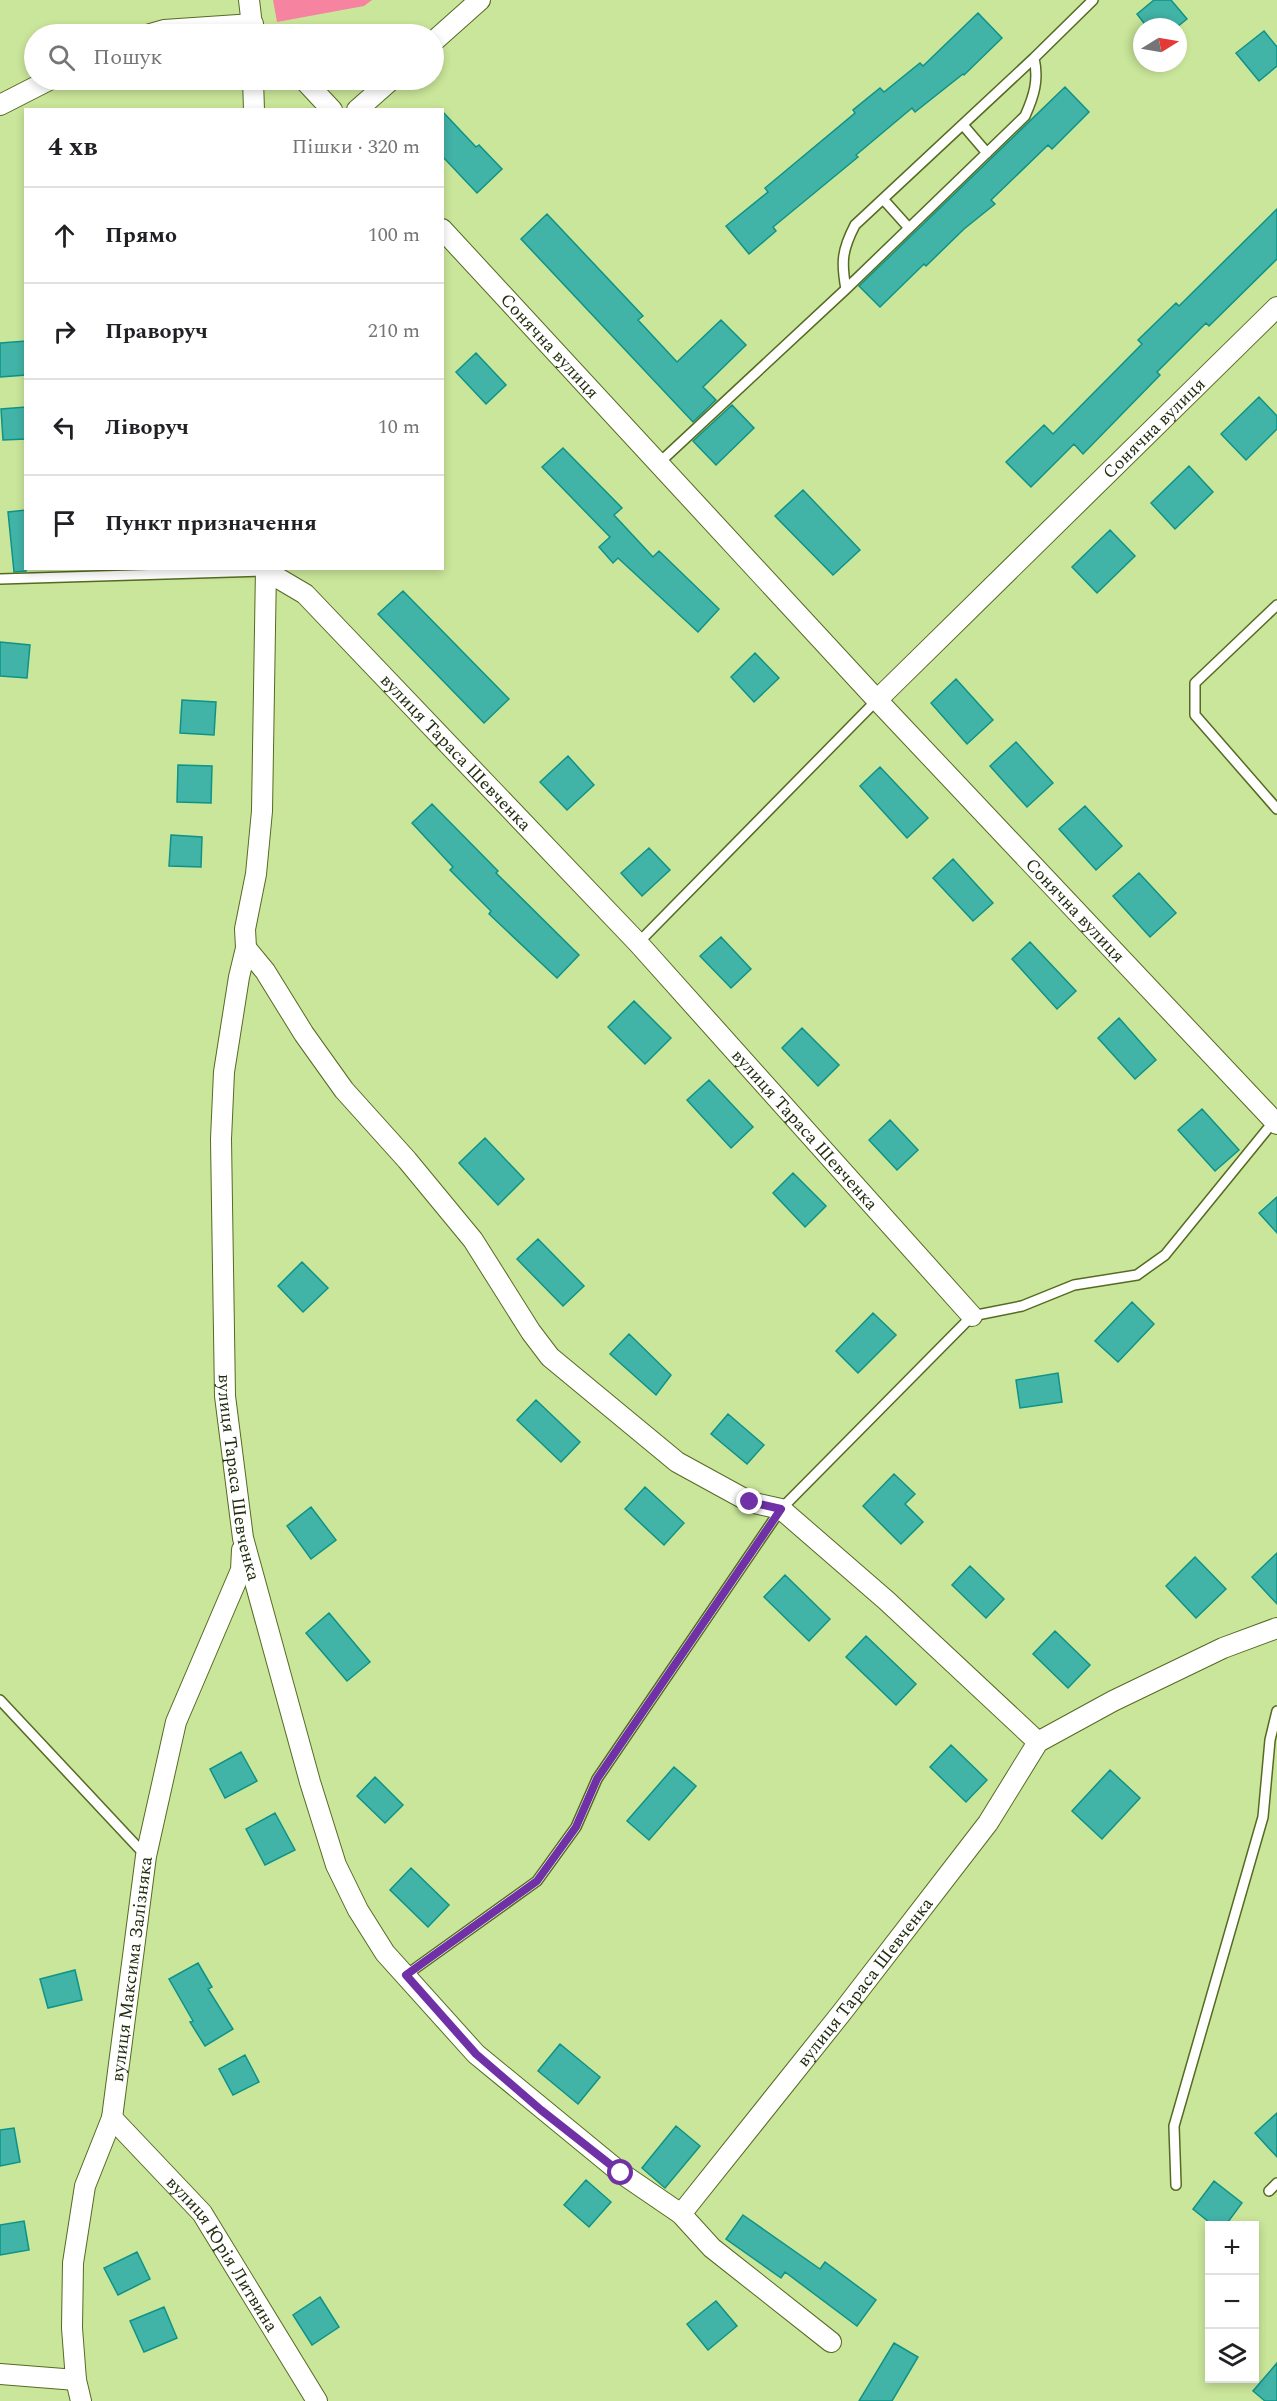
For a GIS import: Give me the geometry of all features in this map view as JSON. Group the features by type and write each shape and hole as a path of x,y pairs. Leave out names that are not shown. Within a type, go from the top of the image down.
{"street":[{"path":"249,0 254,24"},
{"path":"444,32 480,0"},
{"path":"0,105 29,90"},
{"path":"253,90 254,108"},
{"path":"313,90 330,108"},
{"path":"359,108 380,90"},
{"name":"Сонячна вулиця","path":"444,231 878,700 1276,1121"},
{"name":"Сонячна вулиця","path":"878,700 1277,307"},
{"name":"вулиця Тараса Шевченка","path":"266,570 305,594 638,943 972,1316"},
{"name":"вулиця Тараса Шевченка","path":"266,570 262,811 256,873 245,929 246,948 239,977 224,1072 221,1139 225,1396 243,1538 310,1782 336,1865 358,1910 385,1953 484,2061 621,2173 681,2214 712,2247 831,2342"},
{"path":"246,948 265,971 304,1034 344,1090 473,1240 531,1332 550,1357 677,1462 750,1502 781,1509 887,1601 1038,1742"},
{"name":"вулиця Максима Залізняка","path":"81,2401 76,2380 72,2328 73,2263 85,2186 112,2118 146,1856 176,1722 242,1570 243,1538"},
{"name":"вулиця Тараса Шевченка","path":"681,2214 988,1824 1038,1742 1113,1701 1223,1648 1277,1628"},
{"name":"вулиця Юрія Литвина","path":"112,2118 202,2213 317,2401"},
{"path":"0,2374 76,2380"}],"lane":[{"path":"846,289 842,267 845,246 855,225 1093,0"},
{"path":"659,463 846,289 1025,116 1033,98 1038,74 1034,58"},
{"path":"963,125 987,153"},
{"path":"883,199 909,228"},
{"path":"0,579 266,570"},
{"path":"1277,605 1195,683 1195,715 1277,809"},
{"path":"638,943 878,700"},
{"path":"406,1975 537,1881 576,1827 597,1779 781,1509 972,1316 1022,1306 1074,1285 1137,1275 1165,1255 1276,1121"},
{"path":"0,1700 146,1856"},
{"path":"1176,2184 1174,2126 1263,1817 1270,1740 1277,1711"},
{"path":"1269,2191 1277,2183"}],"shaded area":[{"path":"273,0 372,0 364,6 277,22"}],"building":[{"path":"1154,0 1171,0 1186,18 1140,18 1137,14"},
{"path":"978,13 1002,38 964,75 915,112 912,108 856,155 858,157 773,227 776,231 749,254 726,226 768,192 765,188 855,113 853,110 880,88 884,92 920,63 923,66"},
{"path":"1264,31 1277,47 1277,66 1259,81 1236,53"},
{"path":"1065,87 1089,112 1052,149 1048,145 991,200 995,204 964,229 926,266 924,264 880,307 859,286"},
{"path":"444,113 476,147 479,145 502,169 477,193 444,158"},
{"path":"1277,209 1277,259 1209,326 1206,323 1157,372 1160,375 1083,454 1074,444 1031,487 1006,462 1044,425 1053,434 1142,344 1138,340 1176,303 1179,306"},
{"path":"547,214 643,316 638,320 677,362 721,320 746,345 703,387 716,400 693,422 521,239"},
{"path":"24,341 24,375 0,377 0,343"},
{"path":"476,353 506,385 486,404 456,372"},
{"path":"1259,397 1277,416 1277,429 1246,460 1221,434"},
{"path":"732,405 754,428 716,465 693,441"},
{"path":"24,407 24,439 3,440 1,409"},
{"path":"563,448 622,508 614,515 653,557 659,551 719,609 698,632 618,558 613,563 599,547 610,537 542,467"},
{"path":"1189,466 1213,492 1175,529 1151,503"},
{"path":"803,490 860,550 833,575 775,516"},
{"path":"24,510 24,570 26,571 14,572 8,512"},
{"path":"1110,530 1135,556 1097,593 1072,567"},
{"path":"403,591 509,699 484,723 378,614"},
{"path":"0,642 30,645 27,678 0,676"},
{"path":"755,653 779,678 754,702 731,677"},
{"path":"956,679 993,720 967,744 931,703"},
{"path":"182,700 216,702 214,735 180,733"},
{"path":"1016,742 1053,783 1027,807 990,766"},
{"path":"568,756 594,785 567,810 540,782"},
{"path":"178,765 212,766 211,803 177,802"},
{"path":"880,767 928,818 907,838 860,786"},
{"path":"432,804 498,871 496,873 579,955 557,978 489,914 491,911 450,870 453,867 412,823"},
{"path":"1085,806 1122,846 1096,870 1059,829"},
{"path":"171,835 202,837 201,867 169,866"},
{"path":"649,848 670,870 642,896 621,873"},
{"path":"953,859 993,903 973,921 933,878"},
{"path":"1139,873 1176,913 1150,937 1113,896"},
{"path":"721,937 751,969 731,988 700,956"},
{"path":"1030,942 1076,991 1057,1009 1012,959"},
{"path":"634,1001 671,1038 645,1064 608,1027"},
{"path":"1119,1018 1156,1060 1135,1079 1098,1038"},
{"path":"802,1028 839,1065 818,1086 782,1048"},
{"path":"709,1080 753,1127 731,1148 687,1100"},
{"path":"1202,1109 1239,1150 1215,1171 1178,1130"},
{"path":"890,1120 918,1150 897,1170 869,1140"},
{"path":"485,1138 524,1179 498,1205 459,1163"},
{"path":"793,1173 826,1206 805,1227 773,1193"},
{"path":"1277,1197 1277,1233 1259,1213"},
{"path":"538,1239 584,1286 563,1306 517,1259"},
{"path":"302,1262 328,1288 303,1312 278,1286"},
{"path":"1132,1302 1154,1324 1118,1362 1095,1341"},
{"path":"873,1313 896,1335 858,1373 836,1351"},
{"path":"629,1334 671,1375 656,1395 610,1354"},
{"path":"1058,1373 1062,1402 1020,1408 1016,1380"},
{"path":"536,1400 580,1442 561,1462 517,1420"},
{"path":"728,1414 764,1445 747,1464 711,1434"},
{"path":"894,1474 915,1494 905,1504 923,1522 901,1544 863,1506"},
{"path":"645,1487 684,1523 664,1545 625,1509"},
{"path":"311,1507 336,1540 311,1559 287,1526"},
{"path":"1277,1553 1277,1604 1252,1577"},
{"path":"1195,1557 1226,1589 1196,1618 1166,1586"},
{"path":"970,1566 1004,1599 986,1618 952,1585"},
{"path":"785,1575 830,1619 809,1641 764,1597"},
{"path":"329,1613 370,1662 347,1681 306,1633"},
{"path":"1055,1631 1090,1665 1068,1688 1033,1654"},
{"path":"866,1636 916,1684 896,1705 846,1657"},
{"path":"951,1745 987,1780 966,1802 930,1767"},
{"path":"241,1752 257,1781 225,1798 210,1769"},
{"path":"674,1767 696,1786 649,1840 627,1821"},
{"path":"1110,1770 1140,1798 1102,1839 1072,1811"},
{"path":"375,1777 403,1805 385,1823 357,1796"},
{"path":"275,1813 295,1850 265,1865 246,1829"},
{"path":"411,1868 449,1905 428,1927 390,1890"},
{"path":"198,1963 212,1987 208,1989 233,2029 205,2046 190,2022 193,2021 169,1979"},
{"path":"75,1970 82,2000 48,2008 40,1979"},
{"path":"560,2044 600,2077 578,2104 538,2071"},
{"path":"245,2055 259,2082 233,2095 219,2069"},
{"path":"1277,2113 1277,2157 1255,2133"},
{"path":"676,2126 700,2146 665,2188 642,2168"},
{"path":"14,2128 20,2162 0,2166 0,2130"},
{"path":"586,2180 611,2202 589,2227 564,2205"},
{"path":"1214,2181 1242,2203 1229,2221 1208,2221 1193,2209"},
{"path":"743,2215 820,2269 825,2262 876,2300 857,2326 785,2272 781,2278 726,2239"},
{"path":"24,2221 29,2250 0,2255 0,2225"},
{"path":"137,2252 150,2279 118,2295 104,2268"},
{"path":"320,2297 339,2327 312,2345 293,2315"},
{"path":"716,2301 737,2326 708,2350 687,2324"},
{"path":"164,2307 177,2338 144,2352 130,2321"},
{"path":"894,2343 918,2357 892,2401 859,2401"},
{"path":"1277,2363 1277,2401 1265,2401 1253,2391"}],"route":[{"path":"621,2173 541,2110 476,2054 406,1975 537,1881 559,1853 576,1827 597,1779 781,1509 750,1502"}]}
